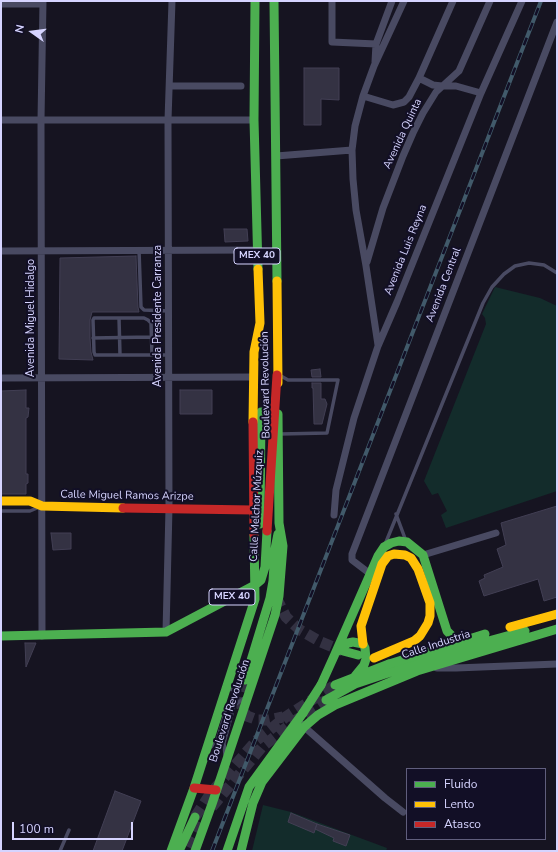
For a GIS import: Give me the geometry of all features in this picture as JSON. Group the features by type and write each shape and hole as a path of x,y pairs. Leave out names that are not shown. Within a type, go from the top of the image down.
{"main road":[{"name":"MEX 40","path":"1,636 166,632 255,585 253,510 253,378 254,352 260,323 254,120 255,1"},
{"name":"Boulevard Revolución","path":"190,850 216,790 275,615 281,581 283,546 279,523 274,1"},
{"path":"260,323 260,530"},
{"name":"Calle Melchor Múzquiz","path":"255,585 261,580 265,567 277,375"},
{"name":"Calle Miguel Ramos Arizpe","path":"1,501 30,501 42,506 253,510"},
{"path":"244,680 271,592 279,523"},
{"path":"355,676 364,665 366,659 361,626 378,556 384,547 391,543 407,542 423,555 447,631 454,638 462,641"},
{"path":"241,851 253,803 262,782 301,724 303,713 339,653 374,576 388,556 399,554 411,558 418,569 430,603 430,616 428,623 420,636 414,641 372,658 412,666"},
{"path":"172,851 252,612 255,599 255,585"},
{"name":"Calle Industria","path":"335,685 389,664 462,641 557,614"},
{"name":"Calle Industria","path":"326,700 355,684 463,648 557,622"},
{"path":"227,851 249,787 256,776 301,724 335,705 417,671 432,668 557,629"},
{"path":"339,653 342,646 348,643 353,642 363,644"},
{"path":"339,653 358,655"},
{"path":"194,788 216,790"},
{"path":"180,851 195,817"}],"street":[{"name":"Avenida Presidente Carranza","path":"166,632 169,508 168,120 172,1"},
{"path":"332,1 332,42 376,44"},
{"path":"374,66 376,44 392,1"},
{"path":"378,346 356,210 352,150 363,96 374,66 404,1"},
{"path":"363,96 393,105 404,102 409,97 453,1"},
{"name":"Avenida Quinta","path":"366,266 383,208 403,156 423,113 436,92 459,71 490,1"},
{"name":"Avenida Luis Reyna","path":"334,515 336,490 354,418 378,346 481,94 522,1"},
{"path":"1,4 43,2"},
{"name":"Avenida Miguel Hidalgo","path":"42,636 41,120 43,2"},
{"name":"Avenida Central","path":"374,576 352,560 352,557 554,37 557,22"},
{"path":"419,78 433,85 456,86 481,94"},
{"path":"170,86 241,86"},
{"path":"1,120 254,120"},
{"path":"276,156 352,150"},
{"path":"1,251 257,250"},
{"path":"1,378 253,378"},
{"path":"423,555 496,533"},
{"path":"432,668 557,664"},
{"path":"301,724 403,812"}],"lane":[{"path":"139,250 141,307 144,310 169,312"},
{"path":"384,547 396,514 483,303 492,287 504,274 515,266 529,263 544,266 557,273"},
{"path":"152,355 151,323 148,320 144,318 94,318 93,338 94,352 96,355 152,355 168,355"},
{"path":"119,318 120,355"},
{"path":"93,338 151,338"},
{"path":"277,375 288,380 338,380 327,433 279,434"},
{"path":"1,511 30,511 42,506"},
{"path":"396,514 407,542"},
{"path":"226,689 237,691 224,743 226,760"},
{"path":"234,706 248,694"},
{"path":"60,851 69,830"}],"green space":[{"path":"495,287 540,298 557,306 557,491 446,528 441,515 447,511 438,493 432,495 424,481 486,324 485,318 482,314"},
{"path":"263,805 291,812 387,848 386,851 252,851"}],"building":[{"path":"304,68 339,68 339,100 321,99 321,125 304,125"},
{"path":"224,229 247,229 248,241 225,242"},
{"path":"136,256 139,312 92,312 90,320 90,338 93,360 59,359 60,258"},
{"path":"320,369 321,377 312,377 311,370"},
{"path":"312,383 321,383 321,399 325,399 327,404 322,424 314,424"},
{"path":"26,390 26,408 29,408 28,417 26,418 26,474 28,474 28,483 26,484 26,494 1,494 1,391"},
{"path":"180,390 212,390 212,414 180,414"},
{"path":"557,506 557,597 544,601 538,579 484,596 479,581 485,578 484,575 503,567 497,549 506,545 501,523"},
{"path":"51,533 71,533 71,549 53,550"},
{"path":"25,643 36,643 26,667"},
{"path":"115,791 141,801 122,851 93,851"},
{"path":"291,813 317,824 314,833 288,822"},
{"path":"317,824 350,835 346,846 333,841 334,838 315,829"}],"tunnel":[{"path":"276,597 286,617 300,630 321,642 343,651"},
{"path":"244,681 240,700 243,711 247,716 258,720 283,717"},
{"path":"195,817 211,793 257,740 287,716 335,685"},
{"path":"212,807 262,747 296,720 326,700"},
{"path":"188,847 202,821"}],"railway":[{"path":"212,851 541,1"}],"traffic: fast":[{"path":"255,1 254,120 258,269"},
{"path":"274,1 277,281"},
{"path":"260,524 261,412"},
{"path":"195,851 275,615 279,596 283,546 279,523 278,414"},
{"path":"1,636 166,632 255,585 261,580 265,567 267,531"},
{"path":"245,680 270,598 278,534"},
{"path":"171,851 194,788 255,599 254,535"},
{"path":"335,654 378,556 384,547 399,541 407,542 423,555 447,631 454,638 462,641"},
{"path":"241,851 253,803 262,782 304,727 318,715 335,705 417,671 557,629"},
{"path":"326,700 355,684 463,648 525,631"},
{"path":"415,656 485,634"},
{"path":"338,651 348,643 353,642 363,644 366,659 364,665 355,676"},
{"path":"343,651 358,655"},
{"path":"321,685 335,654"},
{"path":"389,664 415,656"},
{"path":"335,685 389,664"},
{"path":"303,713 321,685"},
{"path":"227,851 249,787 303,713"},
{"path":"179,851 195,817"}],"traffic: slow":[{"path":"253,422 254,352 260,323 258,269"},
{"path":"277,281 278,383"},
{"path":"1,501 30,501 42,506 123,508"},
{"path":"363,644 361,626 382,564 388,556 394,554 405,555 411,558 418,569 430,603 430,616 428,623 420,636 414,641 374,658"},
{"path":"510,627 557,614"}],"traffic: jam":[{"path":"267,531 277,375"},
{"path":"253,422 254,535"},
{"path":"123,508 253,510"},
{"path":"194,788 216,790"}]}
